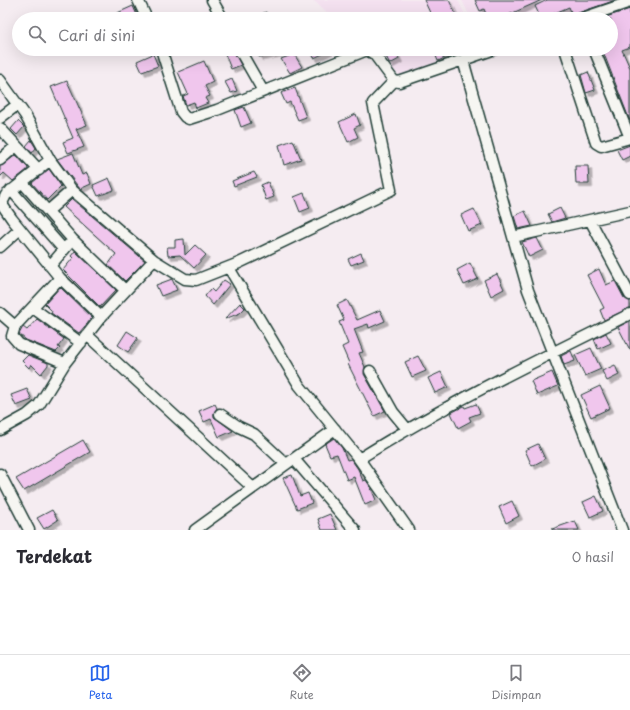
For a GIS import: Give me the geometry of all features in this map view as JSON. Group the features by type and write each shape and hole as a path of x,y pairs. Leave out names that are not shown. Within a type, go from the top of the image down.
{"street":[{"path":"138,0 144,12"},
{"path":"212,0 219,12"},
{"path":"601,12 630,2"},
{"path":"163,56 181,112 187,118 217,110 352,56"},
{"path":"243,56 263,91"},
{"path":"376,56 394,80 399,82 475,56"},
{"path":"567,56 596,143 601,146 630,138 597,56"},
{"path":"464,60 528,290 622,530"},
{"path":"0,80 50,160 72,190 154,260 175,275 191,280 229,268 391,190 373,103 394,80"},
{"path":"0,118 17,105"},
{"path":"0,128 39,170"},
{"path":"0,160 16,146"},
{"path":"50,160 22,182 6,191 3,206 60,278 101,317"},
{"path":"22,182 73,240 125,290"},
{"path":"48,212 72,190"},
{"path":"6,191 64,250"},
{"path":"513,238 624,213"},
{"path":"590,220 630,295"},
{"path":"0,247 20,229"},
{"path":"50,266 73,240"},
{"path":"0,430 33,410 65,362 101,317 154,260"},
{"path":"229,268 299,385 359,459 409,530"},
{"path":"60,278 15,326 12,336 15,342 65,362"},
{"path":"32,308 84,339 253,488"},
{"path":"0,313 15,326"},
{"path":"359,459 475,392 630,314"},
{"path":"370,371 393,412 407,430"},
{"path":"220,414 239,427 254,434 290,462 355,530"},
{"path":"195,530 335,429"},
{"path":"0,474 29,530"}],"shaded area":[{"path":"313,0 458,0 464,12 327,12"},
{"path":"462,0 621,0 586,12 468,12"},
{"path":"377,56 456,56 401,76"}],"building":[{"path":"424,0 449,0 455,12 430,12"},
{"path":"475,0 542,0 515,12 485,12 484,9 480,11"},
{"path":"547,0 616,0 581,12 571,12 569,7 557,12 538,12 535,6"},
{"path":"133,6 136,12 120,12"},
{"path":"630,9 630,47 622,50 630,68 630,121 605,56 618,56 618,13"},
{"path":"148,56 154,56 158,66 142,72 137,61"},
{"path":"226,56 236,56 241,65 231,69"},
{"path":"289,56 295,56 302,67 290,73 281,59"},
{"path":"386,56 398,56 399,59 390,64"},
{"path":"436,56 449,56 438,61"},
{"path":"204,61 213,82 205,86 210,96 205,98 208,103 196,108 194,102 186,105 183,96 188,94 178,72"},
{"path":"588,72 595,90 586,93 581,75"},
{"path":"232,79 237,91 231,93 225,82"},
{"path":"67,81 87,125 76,129 84,147 68,153 63,142 73,138 51,87"},
{"path":"295,88 306,117 298,120 290,102 286,104 281,93"},
{"path":"244,107 251,123 241,127 235,110"},
{"path":"356,114 360,125 354,128 358,137 348,142 339,122"},
{"path":"18,121 24,127 17,135 11,129"},
{"path":"31,140 36,148 32,153 26,146"},
{"path":"293,140 301,159 284,165 279,145"},
{"path":"630,145 630,156 622,160 617,150"},
{"path":"73,153 82,175 87,173 91,184 80,189 57,159"},
{"path":"16,155 28,168 27,170 13,181 4,173 0,177 0,166"},
{"path":"575,166 588,166 589,184 576,184"},
{"path":"49,169 61,186 47,200 32,183"},
{"path":"254,172 257,177 234,186 232,181"},
{"path":"109,178 114,190 98,196 93,185"},
{"path":"268,182 274,197 266,200 261,185"},
{"path":"304,193 310,208 300,212 294,197"},
{"path":"72,199 145,261 125,281 108,265 116,254 64,207"},
{"path":"560,208 565,218 552,222 548,214"},
{"path":"474,209 482,225 468,231 461,215"},
{"path":"525,211 532,226 518,229 514,216"},
{"path":"537,238 543,250 529,257 522,242"},
{"path":"184,239 185,255 195,245 206,255 194,268 180,255 168,256 167,247 175,247 175,240"},
{"path":"75,251 116,290 100,307 63,270 73,258 71,256"},
{"path":"361,253 364,260 351,265 348,259"},
{"path":"470,263 478,279 464,285 457,270"},
{"path":"599,269 606,285 615,281 624,298 630,301 630,308 604,320 600,310 604,308 587,275"},
{"path":"497,274 504,289 491,296 484,280"},
{"path":"172,279 177,290 161,296 156,285"},
{"path":"224,280 230,284 213,305 205,296 211,289 214,292"},
{"path":"60,287 92,318 79,333 51,313 52,311 45,304"},
{"path":"347,300 357,320 380,310 385,321 369,328 368,324 354,329 363,352 359,353 365,367 364,374 385,411 374,416 348,364 349,363 342,347 348,344 339,322 344,320 337,305"},
{"path":"240,303 245,308 240,313 225,319"},
{"path":"37,319 64,339 58,347 60,348 56,352 26,340 19,334 23,327 27,330"},
{"path":"630,321 630,350 618,327"},
{"path":"127,331 138,338 128,352 118,345"},
{"path":"606,333 611,343 598,349 594,339"},
{"path":"591,348 601,369 585,376 575,355"},
{"path":"571,351 575,361 564,365 561,356"},
{"path":"28,355 48,363 41,374 31,364 29,368 22,361"},
{"path":"418,356 426,371 412,377 405,362"},
{"path":"615,365 619,375 607,381 602,371"},
{"path":"441,372 448,387 435,393 428,378"},
{"path":"552,372 558,386 537,395 531,381"},
{"path":"600,386 610,408 591,417 581,395"},
{"path":"27,389 32,400 16,406 11,395"},
{"path":"215,404 217,408 214,413 214,417 233,431 219,437 211,419 204,422 199,411"},
{"path":"476,404 480,413 469,417 471,421 458,428 451,413 464,406 465,408"},
{"path":"334,438 342,448 347,460 351,459 358,469 363,481 366,480 376,500 365,505 354,477 347,480 337,454 330,456 325,444"},
{"path":"83,440 90,452 24,491 16,479"},
{"path":"538,444 545,459 532,466 525,450"},
{"path":"292,475 300,496 308,493 312,503 297,509 283,478"},
{"path":"596,496 603,511 590,517 583,502"},
{"path":"512,501 519,516 506,523 499,507"},
{"path":"52,510 58,520 44,529 37,518"},
{"path":"330,514 337,530 322,530 318,519"},
{"path":"575,521 579,530 552,530 552,529"}]}
